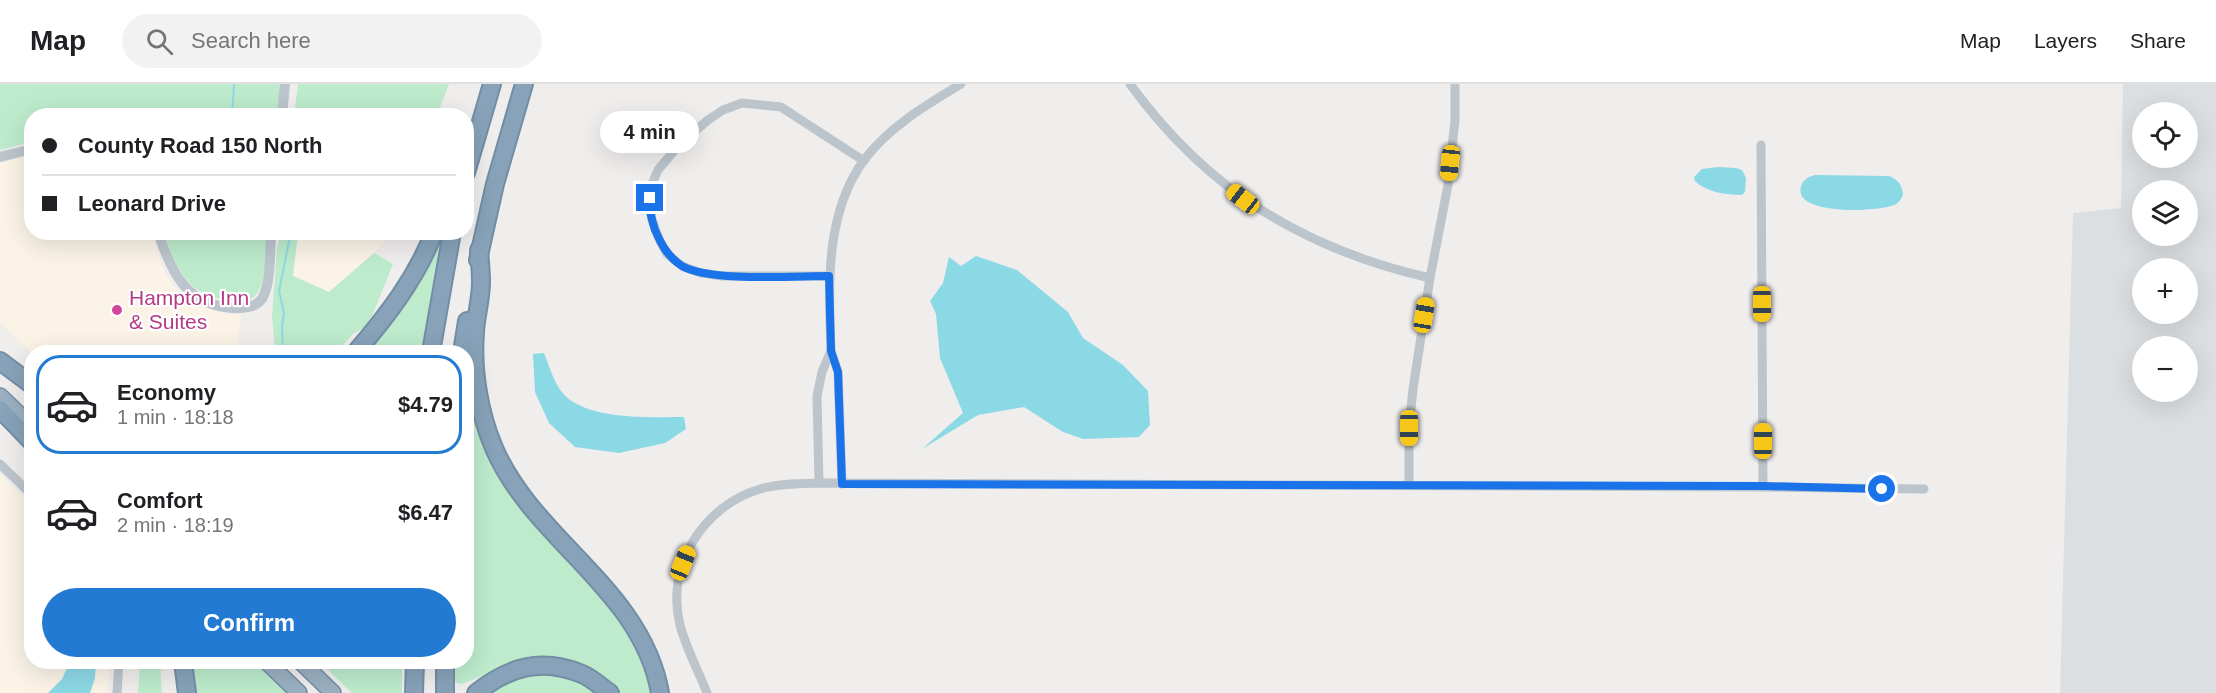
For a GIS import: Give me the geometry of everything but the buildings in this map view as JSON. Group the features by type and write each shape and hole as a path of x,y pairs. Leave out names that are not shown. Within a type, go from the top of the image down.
{"highway":[{"path":"474,108 482,84"},
{"path":"474,145 492,84"},
{"path":"463,345 479,250 495,184 524,84"},
{"path":"362,345 404,291 431,240"},
{"path":"432,345 451,240"},
{"path":"479,250 481,283 475,334 476,371 482,409 494,448 515,485 538,518 603,583 628,616 649,657 660,693"},
{"path":"0,363 24,380"},
{"path":"0,363 24,387"},
{"path":"0,396 24,419"},
{"path":"0,410 24,434"},
{"path":"476,693 496,678 521,667 556,666 584,674 610,693"},
{"path":"184,669 187,693"},
{"path":"274,669 300,693"},
{"path":"308,669 333,693"},
{"path":"414,693 415,669"},
{"path":"445,669 445,693"}],"street":[{"path":"283,108 285,84"},
{"path":"842,484 838,372 831,351 829,276 839,215 864,161 885,138 906,120 961,84"},
{"path":"1130,84 1172,136 1211,173 1256,208 1334,249 1369,262 1430,278"},
{"path":"1409,485 1409,428 1413,389 1430,278 1448,185 1455,120 1455,84"},
{"path":"829,276 722,276 701,273 682,266 667,254 656,231 649,202 652,184 658,170 686,139 723,110 742,103 781,107 864,161"},
{"path":"1761,145 1764,486"},
{"path":"0,157 24,151"},
{"path":"161,240 168,262 186,288 194,295 217,305 244,308 254,306 264,296 270,240"},
{"path":"819,483 817,396 822,372 831,351"},
{"path":"0,464 24,487"},
{"path":"707,693 680,624 677,603 678,583 683,563 692,540 706,522 731,502 762,488 819,483 1764,486 1924,489"},
{"path":"117,693 119,669"}],"shaded area":[{"path":"2123,84 2216,84 2216,693 2060,693 2073,213 2121,208"},
{"path":"24,157 24,240 154,240 164,271 174,286 198,305 222,313 241,315 238,345 24,345 0,322 0,163"},
{"path":"297,240 385,240 330,292 293,276"},
{"path":"0,474 24,498 24,669 110,669 108,693 0,693"}],"green space":[{"path":"0,84 281,84 279,108 24,108 24,144 0,150"},
{"path":"298,84 449,84 440,108 295,108"},
{"path":"167,240 267,240 265,271 261,285 256,295 244,301 218,299 195,288 180,271"},
{"path":"279,240 297,240 293,276 329,292 374,253 393,264 373,314 364,328 353,334 343,345 275,345 272,316"},
{"path":"436,240 440,240 423,345 367,345"},
{"path":"474,397 480,425 621,619 637,652 652,693 614,693 595,675 500,669 462,684 453,679 453,669 474,669"},
{"path":"140,669 160,669 162,693 138,693"},
{"path":"187,669 263,669 288,693 191,693"},
{"path":"327,669 402,669 402,693 352,693"},
{"path":"541,672 579,681 598,693 486,693 514,677"}],"water":[{"path":"1718,167 1742,170 1746,178 1745,192 1742,195 1717,192 1695,181 1694,177 1702,169"},
{"path":"1815,175 1889,176 1899,183 1903,195 1894,205 1885,207 1855,210 1822,207 1809,203 1802,196 1802,184"},
{"path":"976,256 1017,270 1068,312 1083,338 1123,365 1148,391 1150,425 1139,437 1083,439 1063,432 1024,407 978,415 922,449 963,413 940,358 936,314 930,301 943,283 949,257 961,266"},
{"path":"544,353 558,387 571,401 585,408 618,415 684,417 686,429 665,443 619,453 575,447 549,423 535,392 533,354"},
{"path":"67,669 96,669 90,693 48,693 62,679"}],"waterway":[{"path":"232,108 234,84"},
{"path":"283,345 284,313 279,291 289,240"}],"place":[{"name":"Hampton Inn & Suites","path":"117,310"}],"route":[{"path":"650,198 652,220 660,241 667,254 682,266 701,273 722,276 829,276 831,351 838,372 842,484 1764,486 1882,489"}]}
